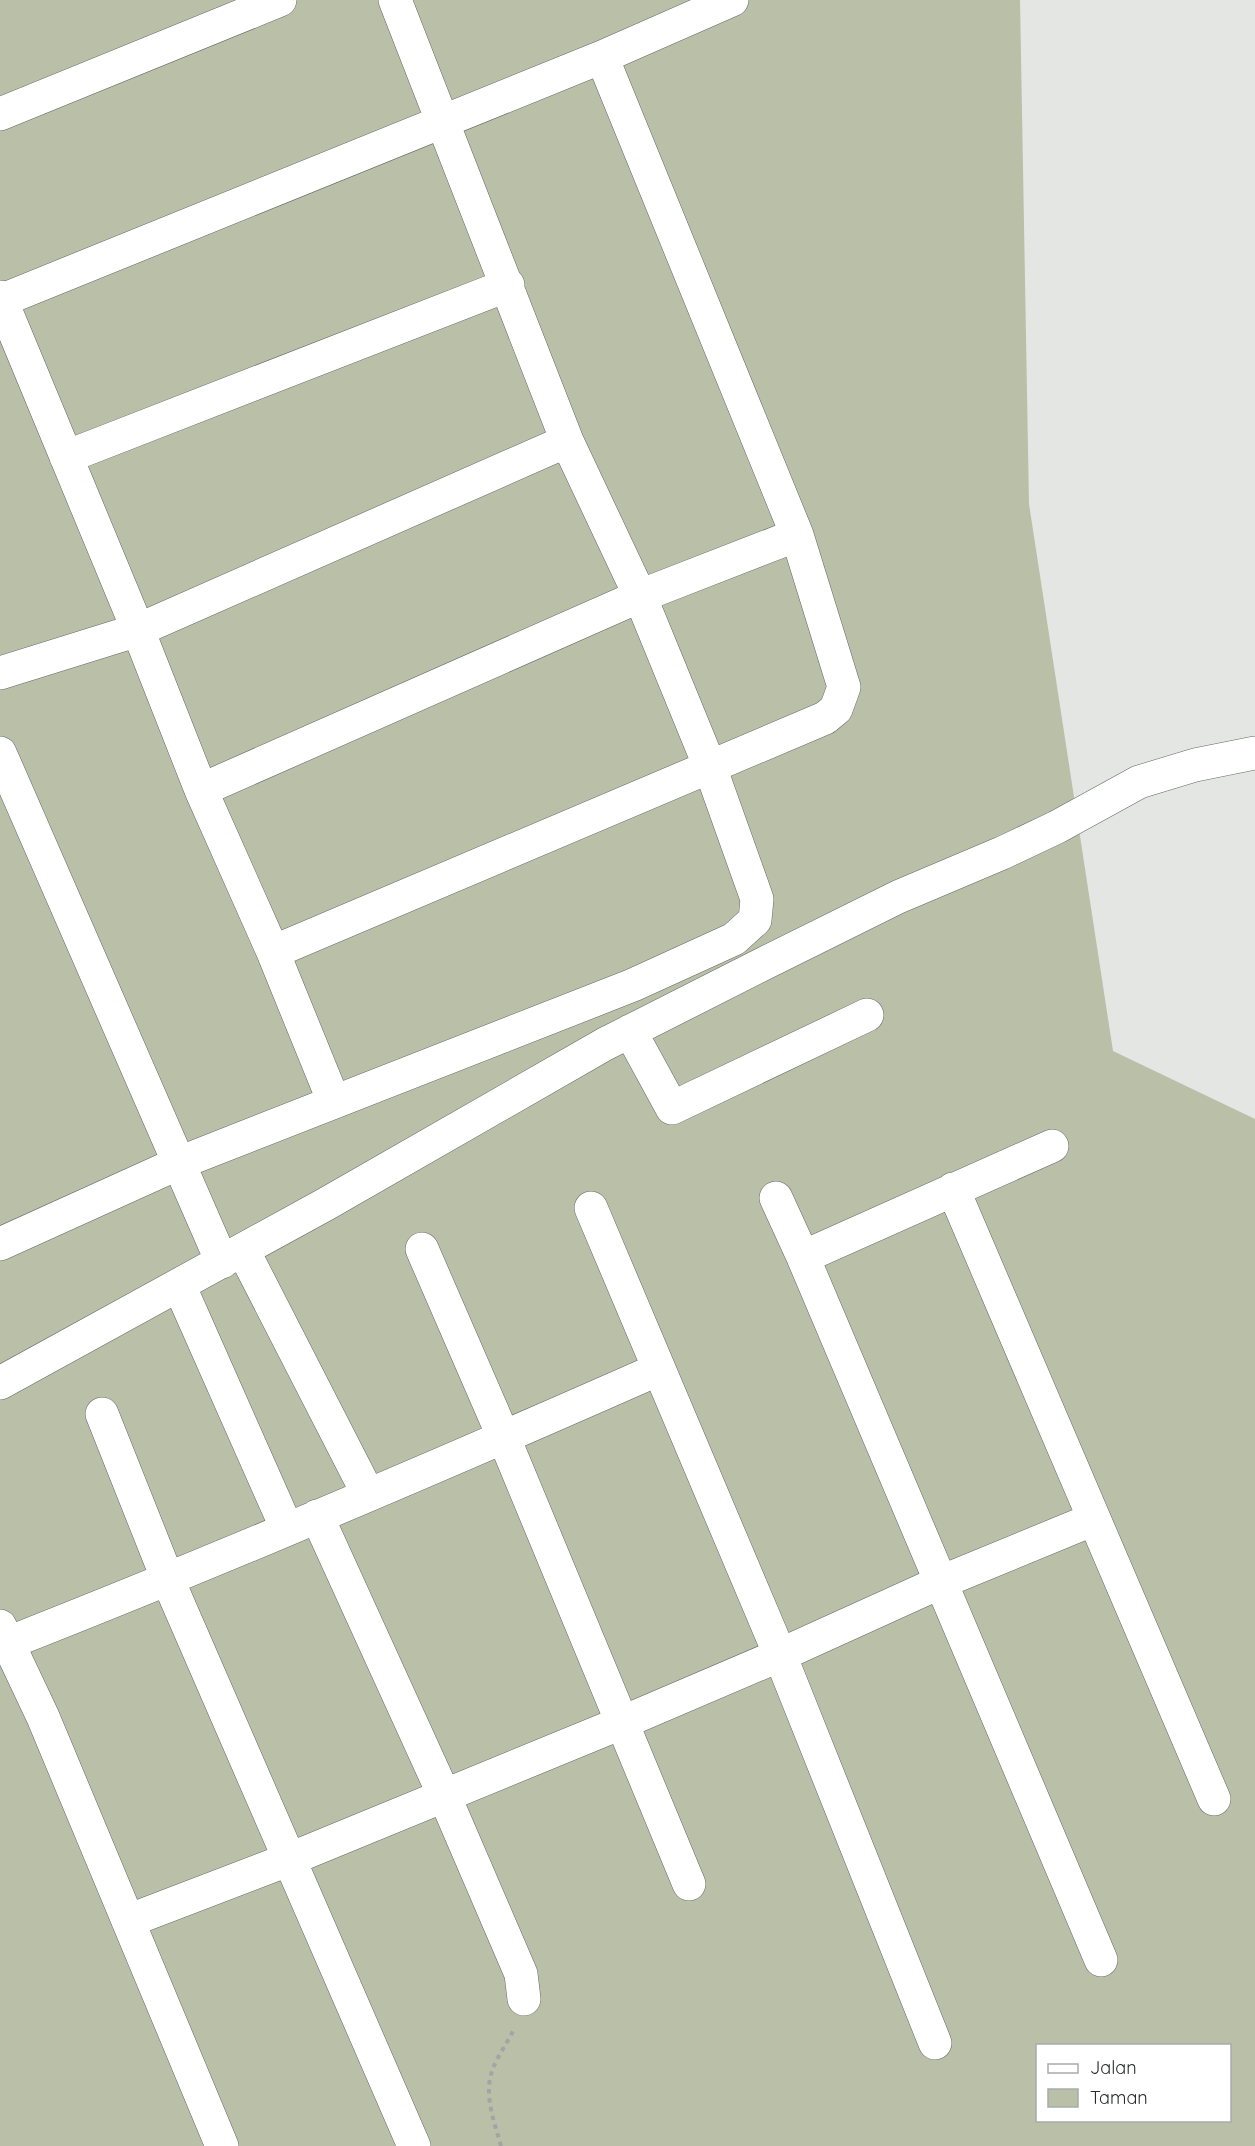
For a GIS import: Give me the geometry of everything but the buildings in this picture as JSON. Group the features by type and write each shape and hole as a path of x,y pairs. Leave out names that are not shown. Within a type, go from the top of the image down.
{"street":[{"path":"0,114 280,0"},
{"path":"0,1244 179,1163 633,986 734,939 755,920 757,899 710,767 640,596 567,441 395,0"},
{"path":"334,1102 273,952 201,790 138,630 0,300 602,57 732,0"},
{"path":"273,952 825,718 836,709 844,687 797,535 602,57"},
{"path":"66,457 508,285"},
{"path":"0,674 138,630 567,441"},
{"path":"201,790 640,596 797,535"},
{"path":"0,753 179,1163 368,1494"},
{"path":"0,1383 232,1256 630,1031 898,897 1058,827 1139,782 1195,765 1255,753"},
{"path":"630,1031 672,1108 867,1015"},
{"path":"803,1257 1052,1146"},
{"path":"953,1189 1214,1799"},
{"path":"776,1198 1101,1960"},
{"path":"591,1208 780,1656 935,2043"},
{"path":"422,1249 504,1438 690,1884"},
{"path":"179,1285 287,1528"},
{"path":"222,2146 43,1717 4,1634 168,1580 504,1438 659,1369"},
{"path":"102,1414 168,1580 414,2146"},
{"path":"317,1516 444,1795 521,1974 524,1999"},
{"path":"128,1921 291,1859 621,1723 780,1656 941,1582 1094,1520"}],"path":[{"path":"501,2146 490,2109 489,2089 492,2070 519,2021 524,1999"}],"green space":[{"path":"0,0 1020,0 1029,504 1113,1051 1255,1119 1255,2146 0,2146"}]}
